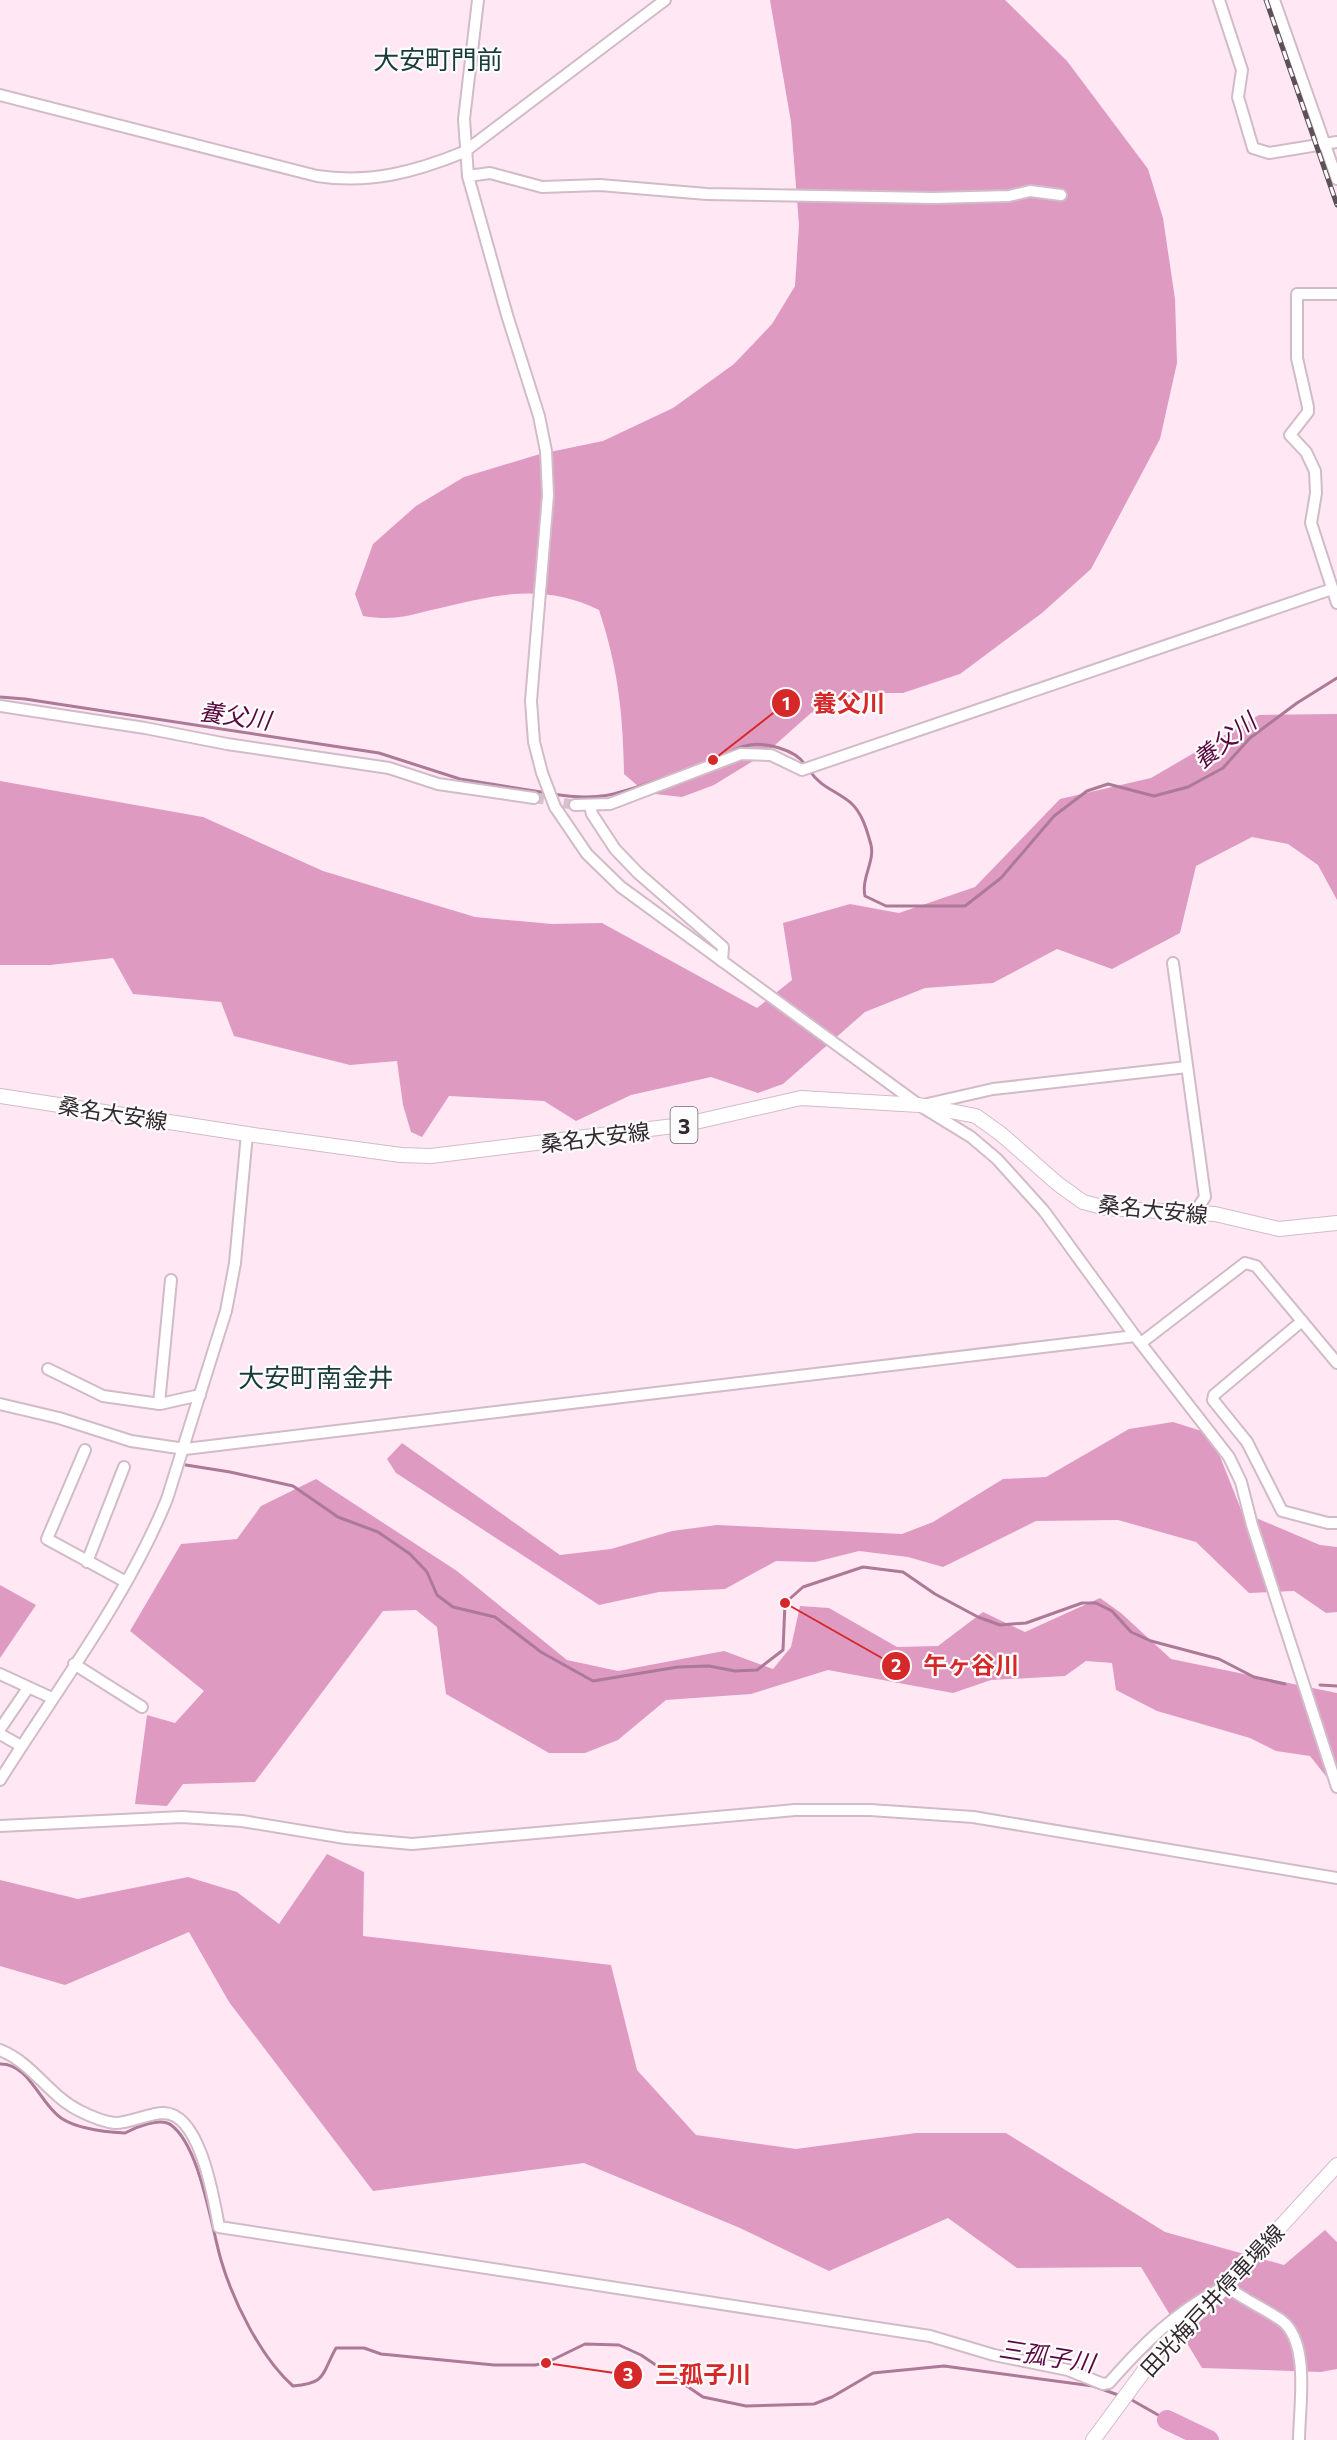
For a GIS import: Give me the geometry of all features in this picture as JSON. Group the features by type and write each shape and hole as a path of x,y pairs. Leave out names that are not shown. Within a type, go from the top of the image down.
{"main road":[{"name":"桑名大安線","path":"0,1096 247,1134 401,1155 431,1156 682,1125 801,1098 919,1105 976,1116 1083,1202 1106,1208 1195,1212 1279,1229 1337,1223"},
{"name":"田光梅戸井停車場線","path":"1093,2440 1161,2348 1226,2286 1337,2166"}],"street":[{"path":"478,0 466,91 464,152 468,176 507,315 539,416 546,451 546,514 531,701 534,742 547,787 562,820 597,865 621,888 919,1105 971,1137 997,1159 1044,1211 1138,1340 1229,1457 1241,1482 1252,1525 1337,1787"},
{"path":"0,95 231,155 336,179 401,174 464,152 665,0"},
{"path":"1219,0 1242,70 1238,97 1253,148 1269,153 1337,142"},
{"path":"1274,0 1337,179"},
{"path":"468,176 490,173 542,187 600,184 707,194 934,198 1009,196 1030,191 1061,195"},
{"path":"1337,294 1297,294 1297,358 1308,412 1290,435 1300,444 1315,471 1316,493 1311,523 1337,603"},
{"path":"575,805 610,804 741,754 771,755 802,770 1332,589"},
{"path":"0,706 145,728 226,744 389,768 438,784 534,798"},
{"path":"590,806 592,814 623,858 723,947 722,962"},
{"path":"1173,963 1205,1197 1195,1212"},
{"path":"919,1105 993,1089 1187,1067"},
{"path":"0,1780 126,1582 155,1529 185,1449 226,1311 235,1263 247,1134"},
{"path":"0,1404 59,1418 131,1442 185,1449 1138,1340 1245,1263 1256,1266 1337,1363"},
{"path":"159,1404 171,1280"},
{"path":"1302,1321 1214,1395 1213,1400 1247,1442 1281,1511 1328,1523 1337,1523"},
{"path":"48,1369 103,1396 159,1404 200,1395"},
{"path":"85,1450 47,1539 126,1582"},
{"path":"87,1562 124,1467"},
{"path":"74,1664 142,1707"},
{"path":"0,1674 52,1698"},
{"path":"0,1729 28,1688"},
{"path":"0,1734 21,1746"},
{"path":"0,1826 183,1817 242,1821 345,1838 412,1844 795,1810 870,1810 973,1817 1337,1878"},
{"path":"0,2050 26,2064 69,2105 94,2117 115,2123 166,2113 177,2117 186,2127 208,2167 219,2227 930,2336 994,2355 1068,2370 1103,2384 1109,2383 1148,2339 1186,2307 1226,2286 1283,2322 1292,2337 1300,2359 1299,2440"}],"shaded area":[{"path":"770,0 1005,0 1067,61 1148,169 1163,218 1175,299 1177,363 1160,439 1091,569 1042,613 960,674 903,693 859,693 811,713 766,753 714,785 682,797 646,793 624,774 615,671 599,610 558,596 518,594 478,599 400,617 384,618 363,616 355,594 373,544 416,506 464,477 540,454 603,441 673,408 734,364 772,324 795,286 799,225 791,122"},
{"path":"1337,714 1337,900 1318,865 1288,844 1252,837 1196,866 1180,933 1112,969 1057,949 993,983 925,988 865,1012 783,1084 758,1093 711,1077 631,1095 576,1121 544,1101 449,1096 422,1137 411,1132 403,1105 397,1061 350,1065 234,1036 221,1002 133,994 113,958 50,965 0,965 0,781 203,817 323,871 475,917 552,924 602,923 757,1008 792,980 783,923 850,904 899,913 975,887 1060,799 1151,778 1259,715"},
{"path":"1173,1422 1211,1434 1242,1512 1320,1545 1337,1547 1337,1612 1326,1613 1294,1591 1249,1593 1196,1542 1118,1520 1036,1521 943,1567 908,1557 859,1551 815,1562 776,1561 725,1589 659,1592 599,1605 396,1473 387,1459 402,1443 560,1555 611,1549 672,1531 717,1525 902,1534 933,1522 1003,1479 1046,1477 1129,1429"},
{"path":"316,1479 457,1571 567,1660 618,1671 724,1651 773,1669 791,1647 800,1606 829,1608 897,1647 938,1646 983,1612 1025,1632 1100,1598 1121,1613 1171,1659 1337,1693 1337,1790 1310,1756 1276,1751 1250,1738 1157,1711 1116,1690 1112,1663 1086,1661 1065,1676 991,1680 953,1693 828,1670 751,1694 666,1700 618,1740 585,1753 549,1753 446,1694 437,1627 416,1610 383,1611 255,1782 183,1784 167,1806 135,1804 147,1715 175,1723 204,1691 130,1631 181,1544 237,1539 261,1506"},
{"path":"0,1585 36,1605 0,1658"},
{"path":"327,1854 364,1872 363,1936 611,1965 637,2070 696,2135 796,2149 916,2133 1006,2133 1165,2232 1284,2265 1325,2230 1337,2242 1337,2369 1321,2372 1202,2368 1141,2267 1017,2268 948,2218 829,2271 740,2228 584,2163 373,2191 229,2002 189,1932 65,1985 0,1966 0,1880 78,1899 188,1877 237,1892 279,1924"}],"waterway":[{"name":"養父川","path":"810,771 824,785 851,803 864,822 872,851 864,889 865,896 886,906 965,906 1001,878 1054,816 1087,791 1108,784 1154,796 1188,787 1223,768 1250,738 1297,703 1337,678"},
{"name":"養父川","path":"0,697 379,753 460,779 547,793"},
{"name":"養父川","path":"722,756 745,746 770,746 795,755 806,766"},
{"name":"養父川","path":"553,794 585,797 611,795 666,777"},
{"path":"186,1465 293,1486 338,1517 378,1532 410,1554 427,1572 437,1595 453,1607 495,1617 541,1652 593,1681 678,1667 709,1666 735,1671 757,1670 783,1650 785,1603 803,1587 863,1567 903,1572 935,1594 978,1617 1000,1625 1026,1623 1082,1603 1096,1603 1112,1611 1131,1632 1151,1641 1219,1659 1254,1677 1285,1684"},
{"path":"1320,1685 1337,1686"},
{"name":"三孤子川","path":"0,2064 10,2065 19,2070 54,2112 75,2125 101,2131 125,2133 141,2126 161,2122 171,2125 181,2135 197,2168 221,2260 241,2311 259,2345 293,2386 318,2380 336,2348 364,2348 381,2354 494,2365 535,2365 546,2363 585,2344 619,2345 641,2355 703,2397 746,2406 814,2404 832,2397 873,2373 944,2366 1093,2386 1121,2396"},
{"name":"三孤子川","path":"1130,2399 1167,2420"},
{"name":"三孤子川","path":"1167,2420 1209,2440"}],"tunnel":[{"path":"534,798 575,805"}],"railway":[{"path":"1266,0 1337,205"}],"place":[{"name":"養父川","path":"713,760"},
{"name":"午ヶ谷川","path":"785,1603"},
{"name":"三孤子川","path":"546,2363"}],"district":[{"name":"大安町門前","path":"438,58"},
{"name":"大安町南金井","path":"316,1376"}]}
